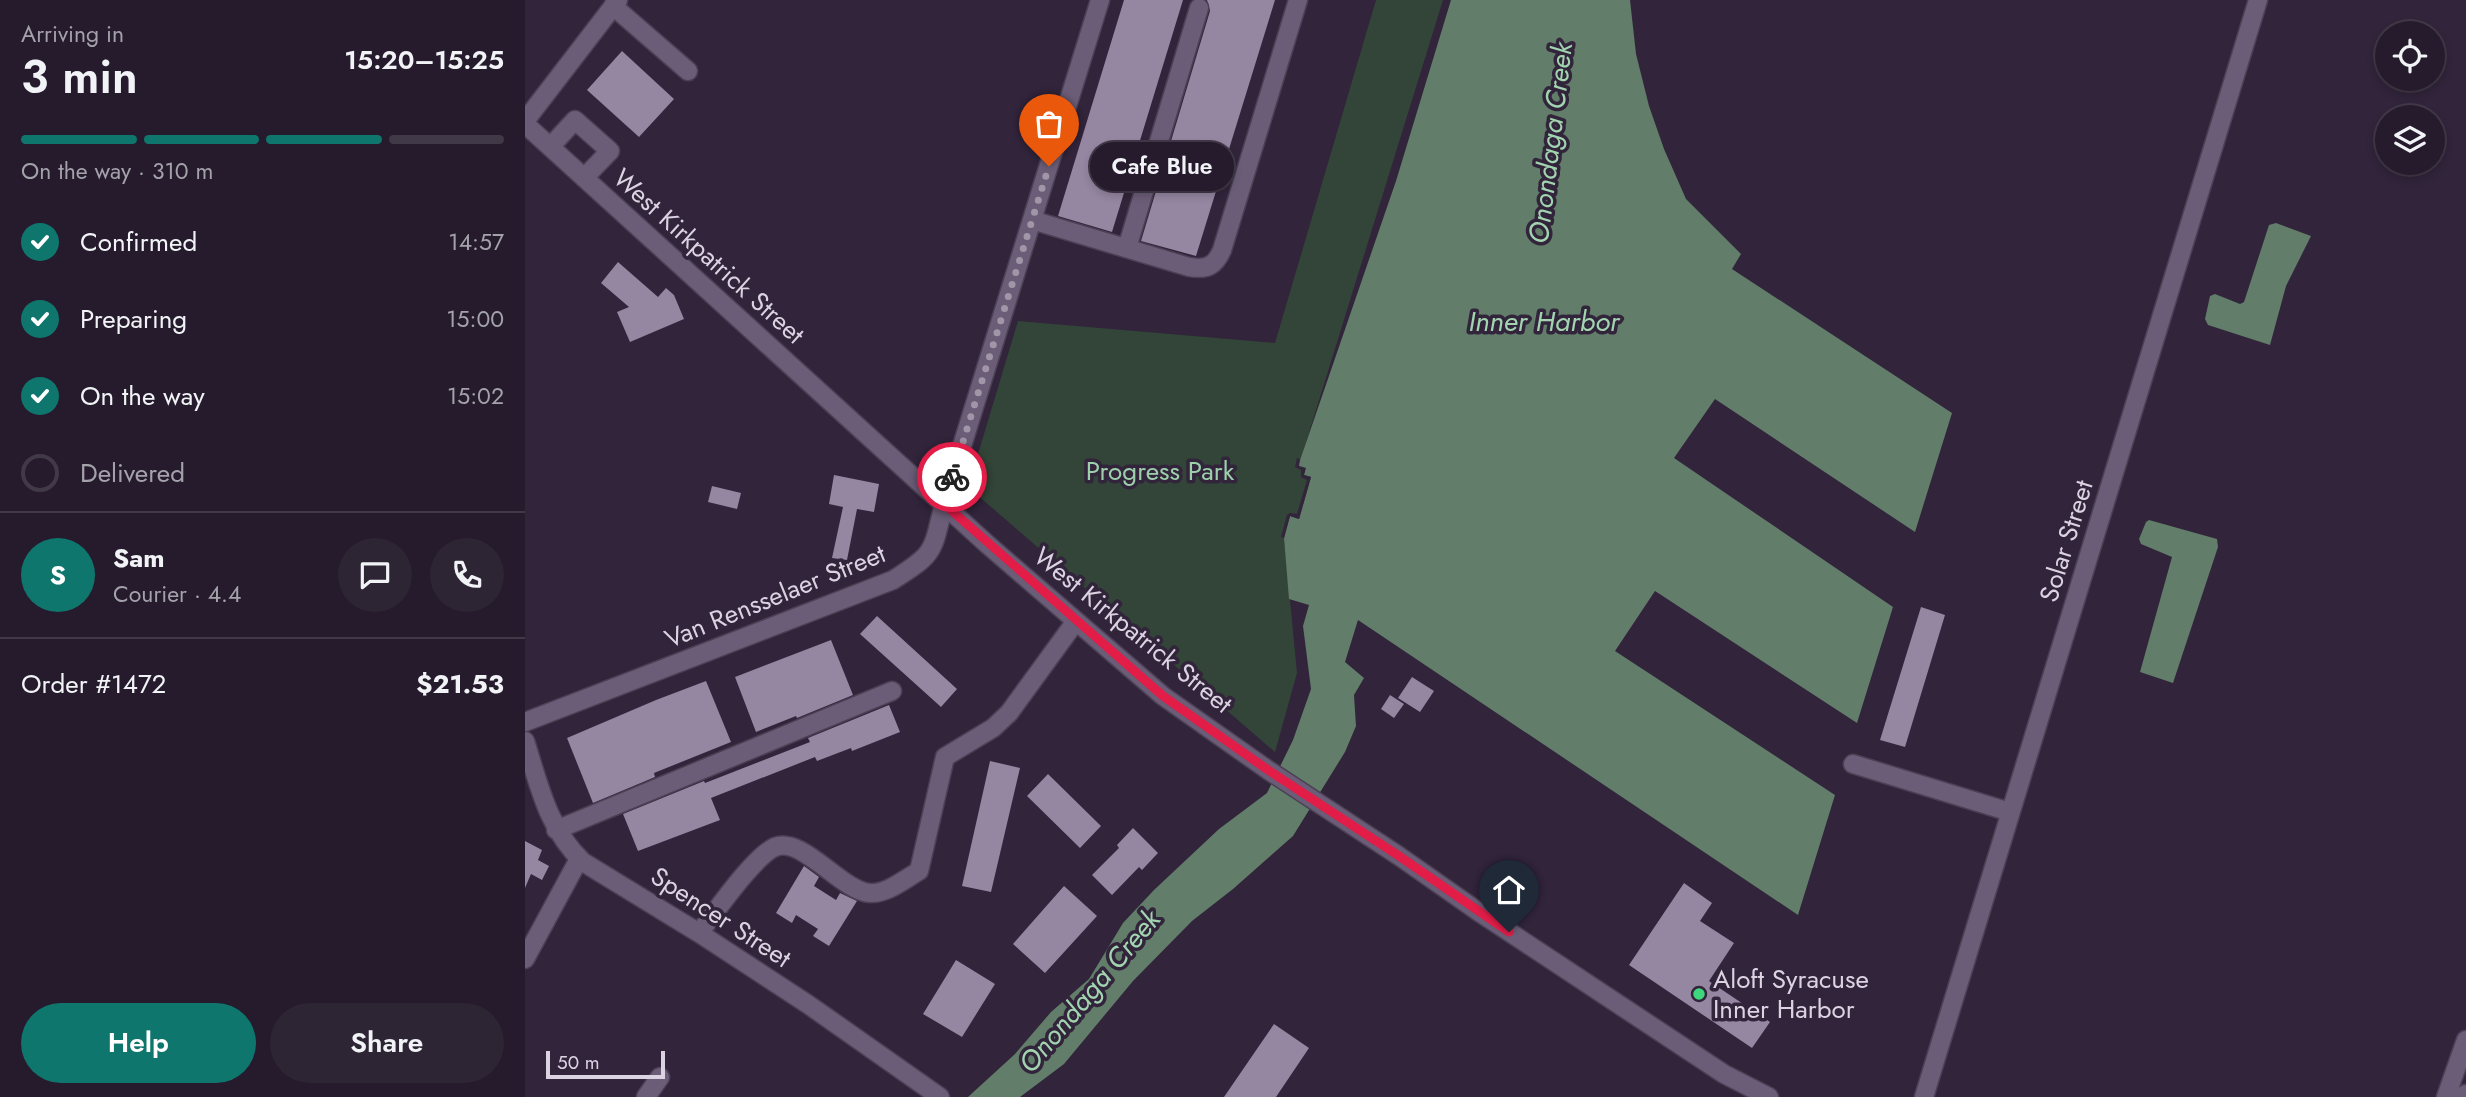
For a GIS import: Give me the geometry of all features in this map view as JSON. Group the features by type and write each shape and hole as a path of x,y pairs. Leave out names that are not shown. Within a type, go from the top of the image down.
{"street":[{"name":"Van Rensselaer Street","path":"525,722 893,580 916,565 933,548 944,504 1100,0"},
{"path":"1032,220 1202,269 1211,267 1218,260 1298,0"},
{"name":"Solar Street","path":"1924,1097 2258,0"},
{"path":"525,123 615,3 688,71"},
{"path":"1127,248 1199,8"},
{"path":"550,147 575,120 610,151 584,178"},
{"name":"West Kirkpatrick Street","path":"525,123 944,504 1163,696 1476,910 1724,1074 1769,1097"},
{"path":"699,933 759,858 773,848 784,845 800,851 857,889 870,893 886,890 919,871 945,757 993,728 1009,712 1076,621"},
{"path":"556,830 892,691"},
{"name":"Spencer Street","path":"525,741 549,816 568,849 579,859 809,1005 911,1089 939,1096"},
{"path":"1853,764 2010,812"},
{"path":"525,959 579,859"},
{"path":"2446,1097 2466,1040"},
{"path":"646,1097 660,1077"},
{"path":"2460,1097 2466,1094"}],"green space":[{"name":"Progress Park","path":"1376,0 1443,0 1299,465 1306,468 1311,477 1299,519 1284,538 1297,673 1275,752 968,487 1018,321 1275,343"}],"water":[{"name":"Inner Harbor","path":"1451,0 1630,0 1636,54 1649,106 1664,149 1686,199 1741,254 1732,269 1952,413 1915,532 1715,399 1674,458 1893,607 1857,723 1655,591 1615,651 1835,795 1798,915 1358,620 1345,662 1364,678 1354,695 1356,726 1345,752 1293,836 1192,921 1133,981 1064,1064 1020,1097 968,1097 1015,1054 1051,1012 1089,979 1123,923 1154,890 1219,829 1267,793 1293,740 1311,689 1303,626 1309,605 1289,599 1284,538 1290,516 1299,519 1311,477 1304,475 1305,468 1298,466 1396,181"},
{"path":"2276,223 2311,236 2286,286 2270,345 2208,325 2205,319 2210,296 2215,294 2240,304 2244,302 2269,225"},
{"path":"2149,520 2217,539 2218,547 2173,683 2140,672 2172,557 2141,544 2139,539"}],"pier":[{"path":"1297,458 1300,459 1299,466 1306,468 1304,475 1311,477 1299,519 1290,516 1284,538 1281,537 1287,515 1297,514 1307,480 1301,477 1301,470 1295,467"}],"building":[{"path":"1124,0 1183,0 1112,232 1058,216"},
{"path":"1207,0 1275,0 1196,256 1141,241 1210,11"},
{"path":"622,51 674,99 639,137 587,90"},
{"path":"618,262 658,297 666,288 674,295 684,319 630,342 617,312 629,307 601,283"},
{"path":"834,475 879,484 874,512 857,509 847,560 832,558 843,507 829,504"},
{"path":"712,486 741,493 737,509 708,502"},
{"path":"1921,607 1945,615 1905,747 1880,740"},
{"path":"877,616 957,689 941,707 860,634"},
{"path":"831,640 853,695 756,732 735,677"},
{"path":"1412,677 1434,691 1420,712 1398,698"},
{"path":"706,681 731,742 654,773 655,777 593,803 567,738"},
{"path":"1390,695 1404,704 1394,718 1381,709"},
{"path":"889,705 900,732 852,751 851,748 817,761 815,757 711,798 720,820 638,851 623,814 810,742 808,738"},
{"path":"990,761 1020,768 991,892 962,886"},
{"path":"1048,774 1101,826 1080,848 1027,796"},
{"path":"1133,828 1158,853 1142,870 1139,867 1112,895 1092,875 1119,848 1117,845"},
{"path":"525,841 542,850 538,860 549,866 542,880 531,874 525,888"},
{"path":"804,866 819,877 814,886 836,900 840,893 857,901 829,946 813,936 818,929 796,915 792,923 776,913"},
{"name":"Aloft Syracuse Inner Harbor","path":"1684,883 1712,903 1700,921 1734,943 1709,981 1770,1022 1752,1048 1629,965"},
{"path":"1064,886 1097,916 1045,973 1013,944"},
{"path":"956,960 995,984 962,1037 923,1014"},
{"path":"1274,1024 1309,1048 1276,1097 1224,1097"}],"way so far":[{"path":"952,477 1049,166"}],"place":[{"name":"Cafe Blue","path":"1049,166"},
{"name":"Aloft Syracuse Inner Harbor","path":"1699,994"}],"route":[{"path":"952,477 944,504 1163,696 1509,932"}],"water label":[{"name":"Onondaga Creek","path":"1550,143"},
{"name":"Onondaga Creek","path":"1089,991"}]}
